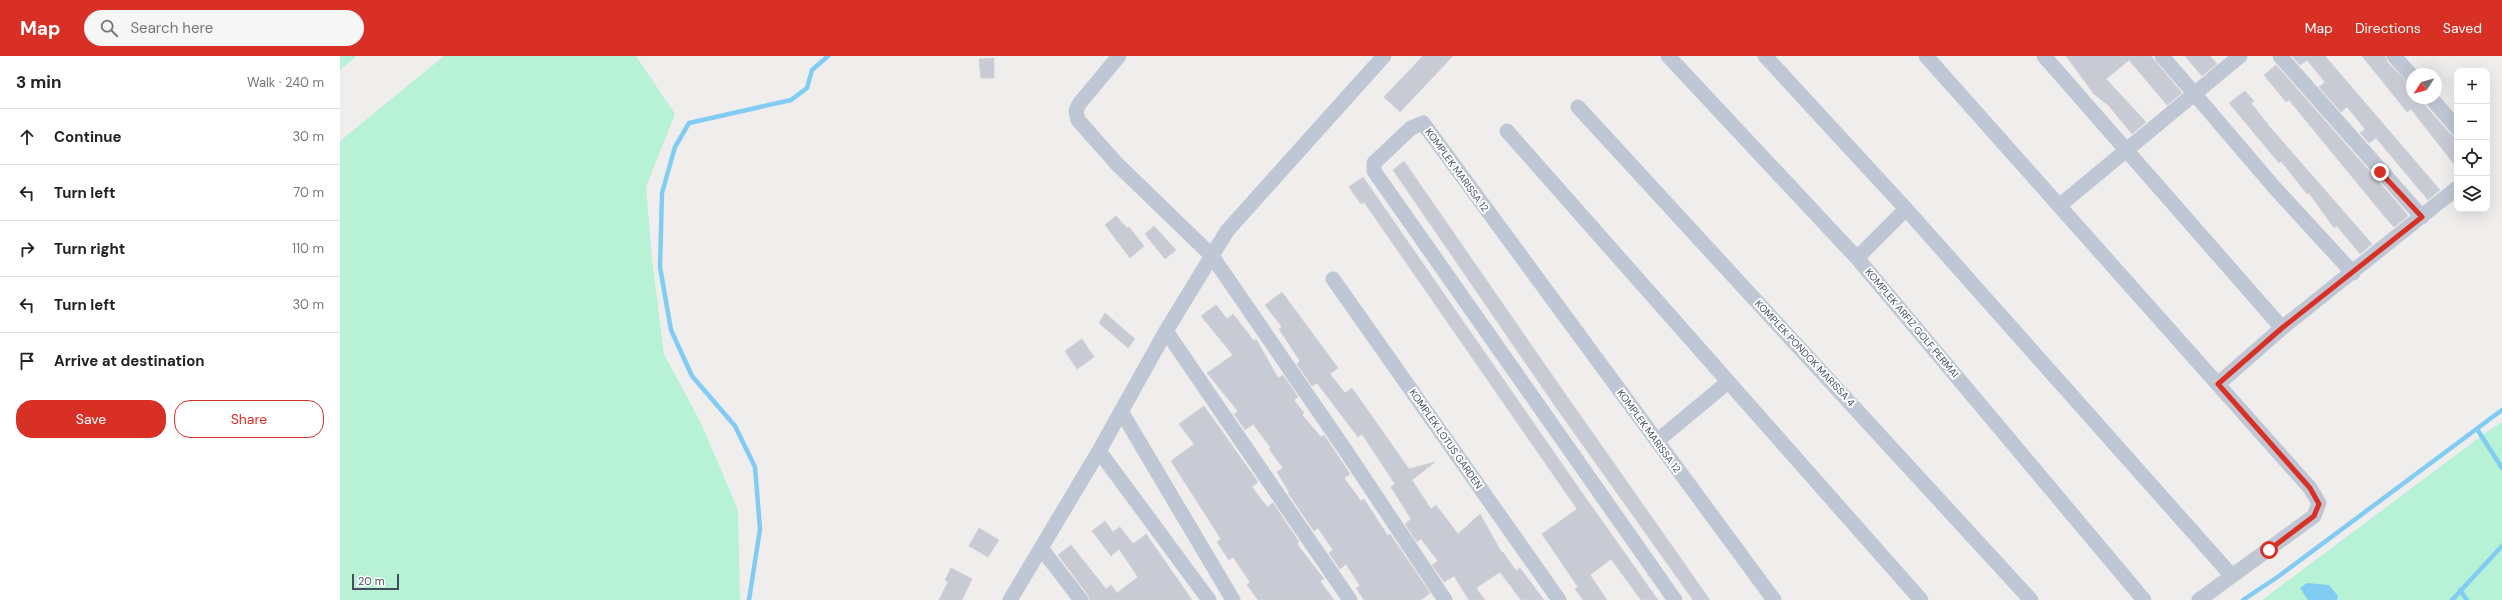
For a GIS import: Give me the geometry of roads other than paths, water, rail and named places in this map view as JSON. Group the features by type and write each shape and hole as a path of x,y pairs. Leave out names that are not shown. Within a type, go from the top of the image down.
{"street":[{"path":"1119,56 1079,104 1076,111 1078,120 1117,164 1212,256 1346,451 1445,600"},
{"path":"1010,600 1099,451 1166,330 1212,256 1245,209 1384,56"},
{"name":"KOMPLEK ARFIZ GOLF PERMAI","path":"1668,56 1857,258 2144,600"},
{"path":"1765,56 1906,209 2232,576"},
{"path":"1926,56 2310,488 2319,504 2314,516 2199,600"},
{"path":"2044,56 2282,328"},
{"path":"2162,56 2353,272"},
{"path":"2059,206 2240,56"},
{"path":"2280,56 2422,217"},
{"path":"2394,56 2406,69"},
{"path":"2436,104 2454,125"},
{"name":"KOMPLEK PONDOK MARISSA 4","path":"1578,107 2031,600"},
{"name":"KOMPLEK MARISSA 12","path":"1675,600 1374,171 1374,163 1411,128 1423,123 1774,600"},
{"path":"1507,131 1920,600"},
{"path":"2218,384 2282,328 2454,190"},
{"path":"1857,258 1906,209"},
{"name":"KOMPLEK LOTUS GARDEN","path":"1333,279 1558,600"},
{"path":"1166,330 1350,600"},
{"path":"1657,441 1728,382"},
{"path":"1121,411 1232,600"},
{"path":"1099,451 1209,600"},
{"path":"1041,548 1081,600"}],"water":[{"path":"2307,583 2329,585 2338,596 2337,600 2308,600 2300,588"}],"waterway":[{"path":"749,600 760,529 755,467 735,426 692,376 671,330 660,267 662,193 675,147 689,123 791,100 807,88 812,70 828,56"},
{"path":"2243,600 2279,576 2502,410"},
{"path":"2477,429 2502,468"},
{"path":"2452,600 2502,546"},
{"path":"2460,590 2467,600"}]}
